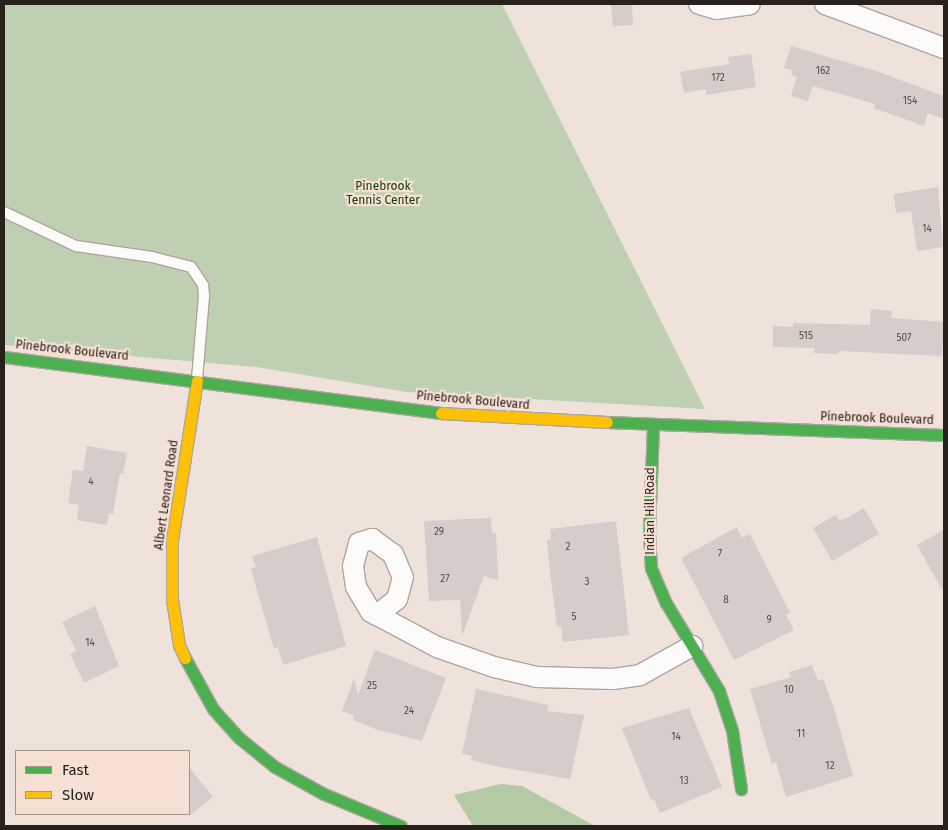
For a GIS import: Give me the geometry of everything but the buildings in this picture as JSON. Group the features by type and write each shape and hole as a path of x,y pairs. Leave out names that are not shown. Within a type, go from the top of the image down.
{"street":[{"path":"699,4 716,9 750,4"},
{"path":"825,4 944,48"},
{"name":"Pinebrook Boulevard","path":"4,357 431,412 653,426 944,435"},
{"name":"Albert Leonard Road","path":"197,381 172,540 172,599 180,644 193,675 213,709 238,737 275,767 324,794 401,826"},
{"name":"Indian Hill Road","path":"653,426 649,531 651,568 666,603 719,691 732,730 741,789"},
{"path":"377,615 437,647 494,667 537,677 613,680 640,675 692,646"}],"lane":[{"path":"4,212 76,246 152,257 191,267 203,285 204,296 197,381"}],"green space":[{"name":"Pinebrook Tennis Center","path":"4,4 502,4 705,409 407,392 257,367 4,345"},
{"path":"501,784 522,786 595,826 473,826 454,795"}],"traffic: fast":[{"path":"4,357 441,413"},
{"path":"607,422 944,435"},
{"path":"653,426 649,531 651,568 666,603 719,691 732,730 741,789"},
{"path":"185,658 213,709 238,737 275,767 324,794 401,826"}],"traffic: slow":[{"path":"185,658 179,645 172,599 172,540 197,381"},
{"path":"441,413 607,422"}]}
